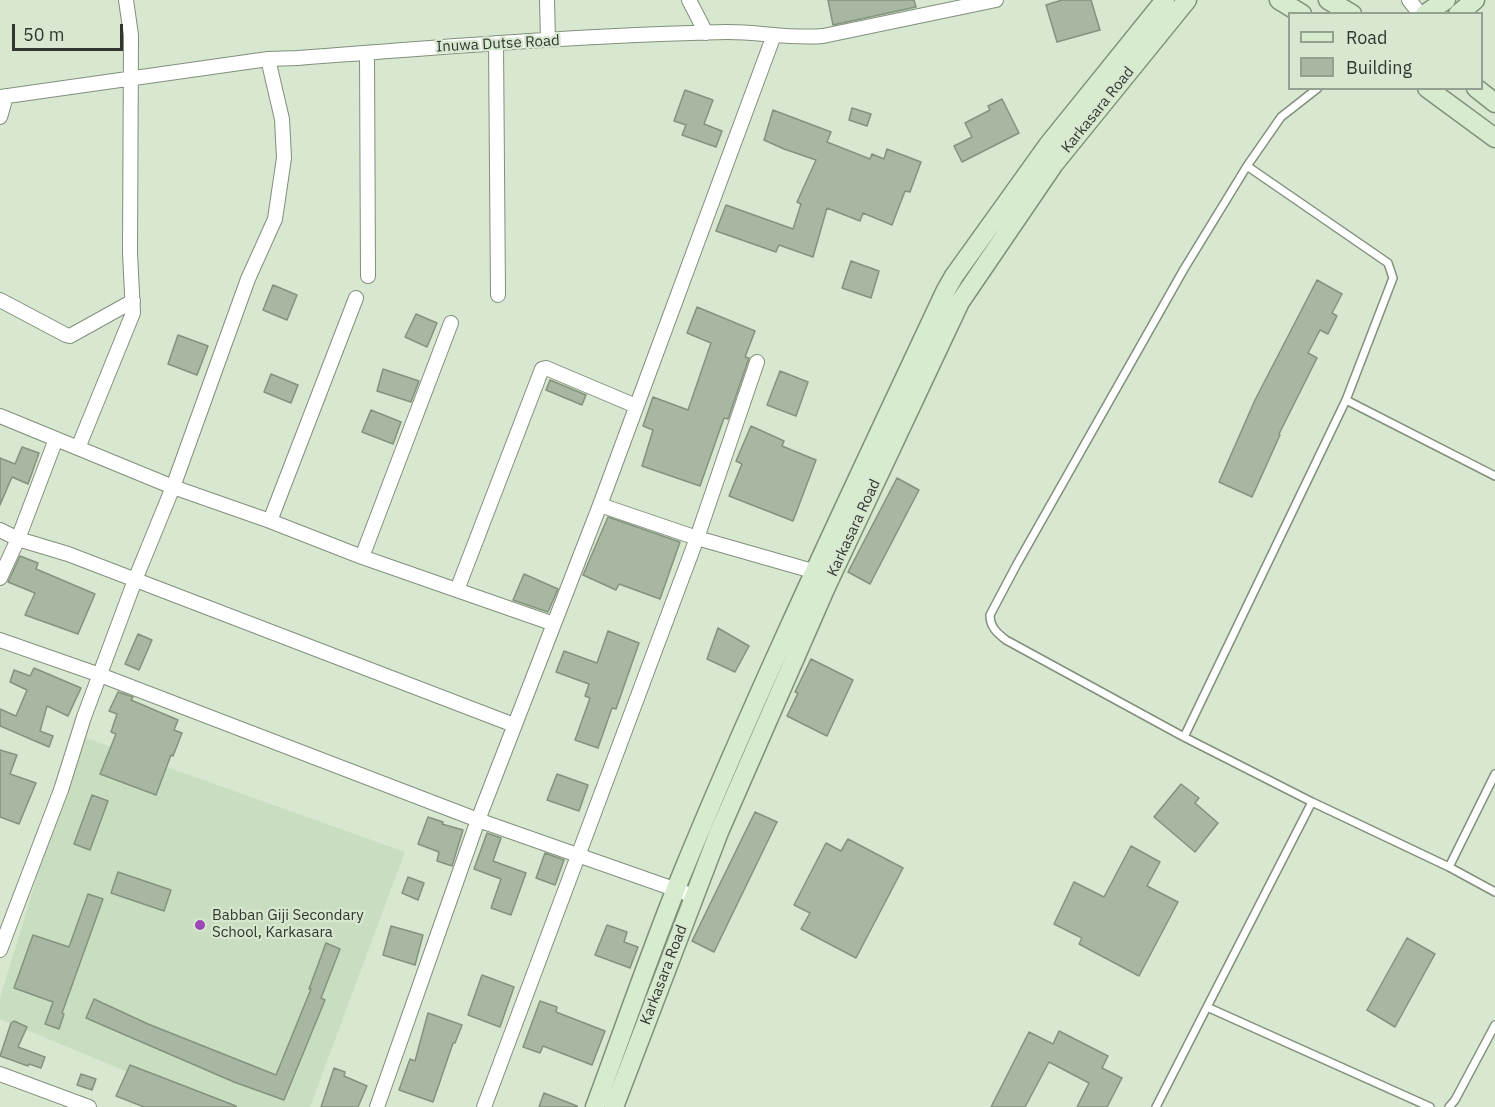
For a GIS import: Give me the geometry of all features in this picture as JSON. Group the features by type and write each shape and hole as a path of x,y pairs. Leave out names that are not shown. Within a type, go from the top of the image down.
{"main road":[{"name":"Karkasara Road","path":"595,1107 676,889 823,574 954,276 1048,145 1165,0"},
{"name":"Karkasara Road","path":"614,1107 719,832 823,574 960,302 1054,164 1187,0"},
{"path":"1279,0 1299,12"},
{"path":"1328,0 1349,12"},
{"path":"1428,12 1446,0"},
{"path":"1460,12 1475,0"},
{"path":"1430,90 1495,138"},
{"path":"1478,90 1495,104"}],"street":[{"path":"78,448 133,313 130,253 131,35 126,0"},
{"path":"547,0 548,40"},
{"path":"688,0 706,33"},
{"name":"Inuwa Dutse Road","path":"3,96 268,59 496,43 730,32 804,38 824,36 996,0"},
{"path":"1409,0 1418,12"},
{"path":"377,1107 478,820 600,506 774,35"},
{"path":"496,43 498,295"},
{"path":"367,53 368,276"},
{"path":"0,950 4,928 61,790 100,675 173,487 248,279 275,219 284,158 283,129 268,59"},
{"path":"0,117 3,96"},
{"path":"270,521 356,298"},
{"path":"0,300 70,336 133,301"},
{"path":"362,557 451,323"},
{"path":"484,1107 697,538 756,362"},
{"path":"457,590 542,369 546,368 636,406"},
{"path":"0,416 173,487 270,521 362,557 554,624"},
{"path":"0,578 56,439"},
{"path":"600,506 697,538 823,574"},
{"path":"0,530 514,725"},
{"path":"2,645 100,675 478,820 694,896"},
{"path":"0,1074 89,1107"}],"lane":[{"path":"1315,90 1281,117 1247,166 1184,269 1017,564 990,615 990,622 994,630 1006,640 1184,737 1495,891"},
{"path":"1184,737 1346,400 1393,278 1388,263 1247,166"},
{"path":"1346,400 1495,476"},
{"path":"1449,867 1495,774"},
{"path":"1156,1107 1312,802"},
{"path":"1207,1007 1430,1107"},
{"path":"1449,1107 1495,1026"}],"shaded area":[{"name":"Babban Giji Secondary School, Karkasara","path":"80,736 405,852 310,1107 212,1107 0,1019 0,998"}],"building":[{"path":"828,0 914,0 916,7 833,25"},
{"path":"1062,0 1091,0 1100,30 1057,42 1046,5"},
{"path":"685,90 713,100 704,124 722,131 716,147 682,135 686,125 674,121"},
{"path":"1002,99 1019,133 962,162 954,146 972,137 965,123 990,110 988,106"},
{"path":"852,108 871,114 867,126 849,120"},
{"path":"773,110 831,132 827,142 870,159 872,154 884,159 887,149 921,162 910,192 905,191 892,225 863,213 860,221 827,208 813,257 779,245 776,252 716,231 726,205 793,229 801,204 797,202 816,160 764,140"},
{"path":"851,261 879,271 871,298 842,288"},
{"path":"1317,280 1342,294 1332,313 1337,316 1328,334 1320,330 1308,353 1317,358 1279,434 1252,497 1219,482 1255,400"},
{"path":"273,285 297,295 287,320 263,310"},
{"path":"697,307 755,331 745,357 749,358 728,419 724,418 700,486 642,466 653,430 643,426 653,397 688,410 711,343 687,333"},
{"path":"416,314 437,323 427,347 405,337"},
{"path":"178,335 208,346 197,375 168,364"},
{"path":"383,369 419,381 411,402 377,391"},
{"path":"780,371 808,382 796,416 767,405"},
{"path":"271,374 298,385 291,403 264,392"},
{"path":"550,380 586,395 582,405 546,390"},
{"path":"371,410 401,422 393,444 362,432"},
{"path":"751,426 784,441 782,446 816,460 793,521 729,496 742,464 736,461"},
{"path":"22,447 39,453 28,484 12,477 0,505 0,458 15,464"},
{"path":"897,478 919,490 870,584 848,572"},
{"path":"608,517 680,542 660,599 619,584 616,590 583,575"},
{"path":"20,556 38,563 36,569 95,594 78,634 25,615 35,593 8,582"},
{"path":"524,574 558,589 548,612 513,600"},
{"path":"718,628 749,646 735,672 707,659"},
{"path":"608,631 639,643 616,709 612,708 598,748 575,740 590,698 585,696 589,684 556,672 564,651 597,663"},
{"path":"138,634 152,640 139,670 125,664"},
{"path":"811,659 853,680 827,736 787,716 798,693 795,692"},
{"path":"34,668 81,688 68,716 47,706 40,731 53,736 49,747 0,726 0,709 16,716 27,690 10,682 14,670 30,676"},
{"path":"118,692 133,697 131,700 178,720 174,730 182,733 156,795 100,774 116,734 111,732 117,714 109,711"},
{"path":"0,750 17,755 10,774 36,783 19,824 0,817"},
{"path":"557,774 588,785 579,811 547,800"},
{"path":"1181,784 1199,798 1195,803 1218,823 1195,852 1154,817"},
{"path":"92,795 108,801 90,850 74,844"},
{"path":"755,812 777,822 714,952 692,941"},
{"path":"428,817 463,830 452,866 437,861 439,852 418,844"},
{"path":"487,833 501,838 493,861 526,873 511,915 491,908 501,879 474,869"},
{"path":"848,839 903,868 856,958 801,929 810,913 794,905 826,843 841,851"},
{"path":"1131,846 1160,862 1147,886 1178,902 1139,976 1079,944 1082,938 1054,924 1074,882 1104,897"},
{"path":"545,853 564,860 555,885 536,878"},
{"path":"118,872 171,890 164,911 111,893"},
{"path":"408,877 424,883 418,900 402,893"},
{"path":"88,894 103,899 62,1013 64,1014 59,1029 45,1024 53,1002 14,988 33,935 69,947"},
{"path":"607,925 627,932 624,942 638,947 630,968 595,955"},
{"path":"391,926 423,935 415,965 383,955"},
{"path":"1407,938 1435,954 1395,1027 1367,1010"},
{"path":"326,943 340,949 321,998 325,1000 284,1100 234,1082 86,1018 94,999 148,1024 276,1075 311,989 309,989"},
{"path":"482,975 514,987 500,1027 468,1015"},
{"path":"540,1001 557,1007 556,1012 605,1031 592,1065 543,1046 540,1053 523,1047"},
{"path":"428,1013 462,1025 453,1043 433,1102 399,1090 410,1059 415,1061"},
{"path":"14,1021 27,1027 18,1047 45,1057 41,1068 0,1056 11,1023"},
{"path":"1059,1031 1108,1056 1102,1068 1122,1078 1107,1107 1077,1107 1089,1083 1049,1062 1025,1107 991,1107 1029,1032 1053,1044"},
{"path":"130,1065 236,1107 144,1107 116,1096"},
{"path":"334,1068 345,1072 344,1076 367,1086 358,1107 321,1107"},
{"path":"81,1074 96,1079 92,1090 77,1085"},
{"path":"544,1093 577,1106 577,1107 539,1107"}],"place":[{"name":"Babban Giji Secondary School, Karkasara","path":"200,925"}]}
